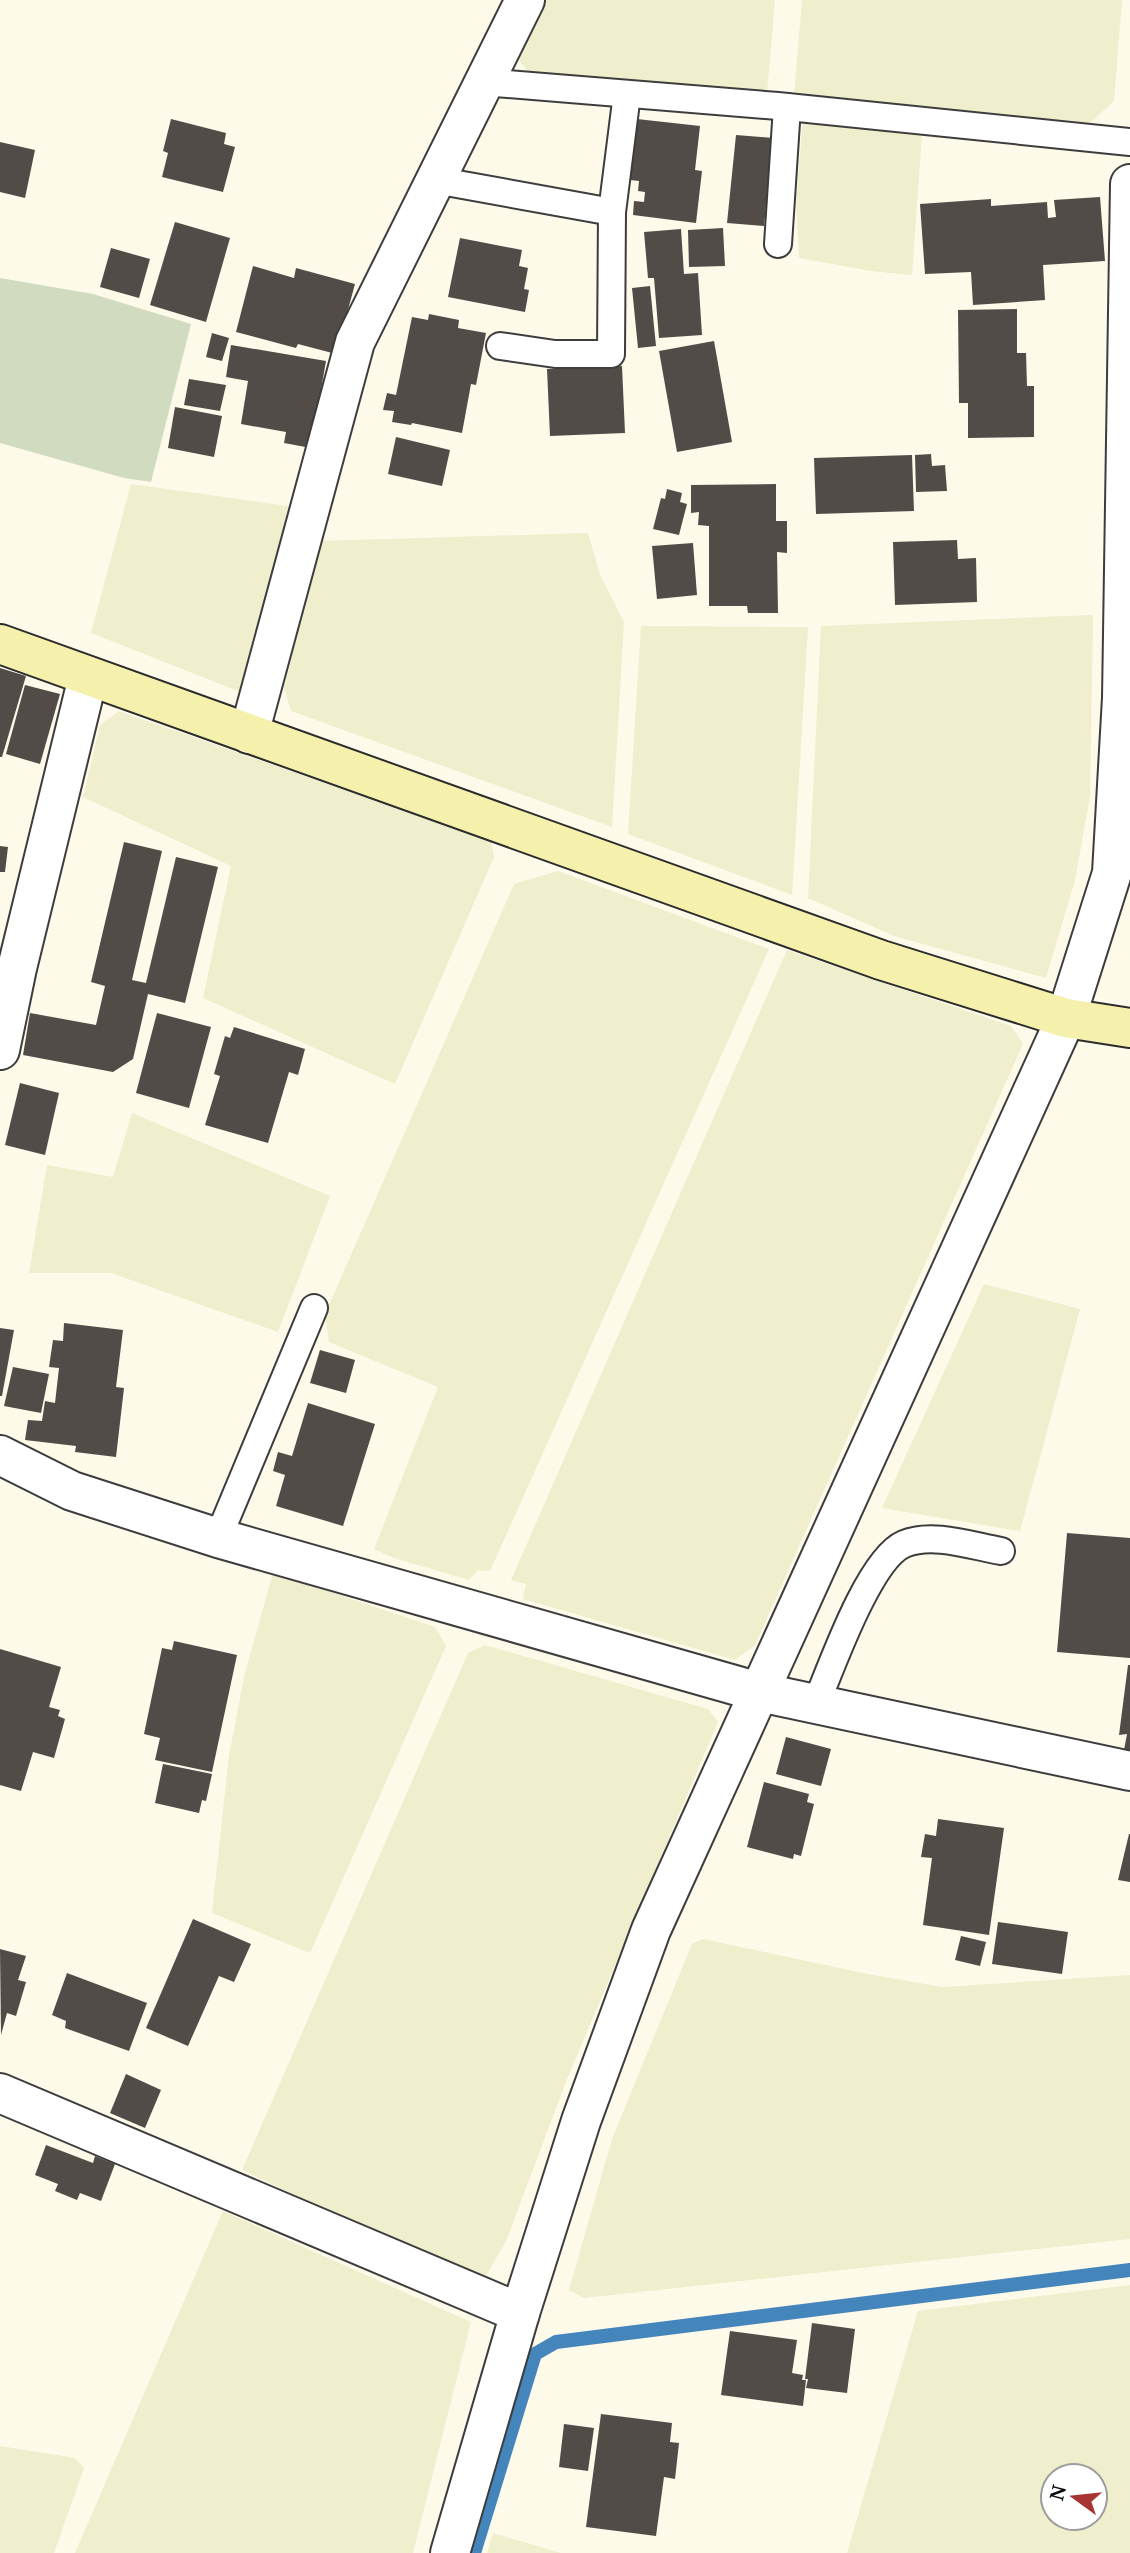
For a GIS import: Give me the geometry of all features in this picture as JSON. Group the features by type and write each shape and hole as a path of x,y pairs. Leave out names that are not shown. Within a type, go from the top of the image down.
{"street":[{"path":"250,734 355,342 524,0"},
{"path":"450,2553 520,2313 581,2121 651,1930 1066,1018 1112,873 1122,698 1130,184"},
{"path":"0,644 881,960 1066,1018 1130,1028"},
{"path":"0,1050 17,968 88,677"},
{"path":"0,1455 72,1491 218,1538 759,1692 1130,1771"},
{"path":"0,2093 520,2313"}],"lane":[{"path":"483,82 787,107 1130,142"},
{"path":"500,346 555,354 611,354 612,212 627,94"},
{"path":"778,244 787,107"},
{"path":"435,180 612,212"},
{"path":"218,1538 314,1308"},
{"path":"816,1704 851,1619 883,1563 903,1544 932,1539 1001,1551"}],"green space":[{"path":"545,0 775,0 767,93 558,78 528,72 515,54"},
{"path":"802,0 1122,0 1114,101 1090,123 794,96"},
{"path":"803,120 922,133 912,275 871,271 799,258 796,202"},
{"path":"0,278 93,294 191,324 151,482 124,478 0,443"},
{"path":"131,484 295,507 248,695 91,633"},
{"path":"588,533 600,575 624,622 612,827 291,711 284,688 320,541"},
{"path":"1093,615 1090,796 1075,880 1046,978 894,936 808,898 821,626"},
{"path":"641,626 808,627 792,895 628,834"},
{"path":"119,711 491,841 494,857 395,1084 203,998 231,866 83,797 100,725"},
{"path":"558,871 769,949 490,1571 478,1570 469,1580 394,1558 374,1549 438,1387 329,1342 325,1314 514,884"},
{"path":"787,950 1011,1026 1023,1044 755,1645 735,1660 523,1599 526,1584 511,1580"},
{"path":"132,1113 330,1196 278,1332 111,1273 29,1273 47,1165 113,1177"},
{"path":"984,1284 1080,1309 1020,1531 882,1508"},
{"path":"273,1573 435,1627 446,1646 310,1953 212,1913 229,1755 245,1673"},
{"path":"485,1645 708,1709 718,1722 567,2079 507,2239 482,2283 242,2170 468,1653"},
{"path":"703,1939 942,1987 1130,1975 1130,2239 584,2298 569,2290 612,2139 692,1944"},
{"path":"223,2211 471,2322 413,2553 75,2553"},
{"path":"1130,2285 1130,2553 847,2553 918,2311"},
{"path":"0,2446 75,2458 84,2468 54,2553 0,2553"},
{"path":"493,2533 561,2553 487,2553"}],"building":[{"path":"171,119 226,133 224,144 235,147 223,192 162,177 168,153 163,151"},
{"path":"637,119 700,126 695,170 702,171 696,223 633,215 634,201 644,202 645,192 638,191 639,181 630,180"},
{"path":"736,135 773,138 764,226 727,223"},
{"path":"0,142 35,150 25,198 0,192"},
{"path":"1100,197 1105,261 1043,265 1045,300 973,305 971,272 925,274 920,204 991,199 991,206 1047,202 1048,218 1056,217 1054,200"},
{"path":"175,222 230,238 206,322 150,305"},
{"path":"723,228 725,266 689,267 688,230"},
{"path":"681,229 684,274 698,273 702,335 659,338 654,278 648,278 644,232"},
{"path":"460,238 522,250 519,266 528,268 524,289 529,290 525,312 448,297"},
{"path":"111,248 150,259 139,298 100,287"},
{"path":"253,266 294,278 296,268 355,284 336,354 298,344 296,348 236,332"},
{"path":"650,286 656,346 638,348 632,288"},
{"path":"1017,309 1017,353 1026,353 1027,386 1034,386 1034,437 968,438 968,403 959,403 958,310"},
{"path":"429,314 459,320 458,328 486,333 476,385 471,384 462,433 412,423 392,422 394,411 383,410 387,393 396,395 412,317 428,320"},
{"path":"212,333 229,338 222,361 206,357"},
{"path":"714,341 732,442 677,452 659,351"},
{"path":"231,345 326,361 311,448 284,443 286,432 241,424 248,381 226,377"},
{"path":"622,366 625,433 550,436 547,369"},
{"path":"189,379 226,385 220,411 184,405"},
{"path":"175,407 222,416 214,457 168,448"},
{"path":"396,437 450,450 442,486 388,474"},
{"path":"931,454 932,466 945,465 947,491 916,492 915,455"},
{"path":"912,455 914,511 816,514 814,458"},
{"path":"776,484 776,521 787,521 787,553 777,552 778,613 748,613 747,606 709,606 709,526 698,525 699,512 691,513 691,485"},
{"path":"667,489 682,493 680,502 687,504 679,535 653,529 661,498 665,499"},
{"path":"957,540 958,559 976,558 977,602 895,605 893,542"},
{"path":"693,543 697,595 657,599 652,546"},
{"path":"0,668 26,676 2,757 0,757"},
{"path":"25,685 60,694 40,764 6,754"},
{"path":"124,842 162,851 132,980 146,983 176,857 218,867 185,1003 148,994 133,1059 113,1072 23,1055 30,1013 96,1025 105,986 91,982"},
{"path":"0,846 8,847 5,872 0,872"},
{"path":"157,1013 211,1027 189,1108 136,1093"},
{"path":"234,1027 305,1049 298,1075 289,1072 268,1143 205,1125 220,1076 214,1074 225,1036 230,1038"},
{"path":"20,1083 59,1093 45,1155 5,1145"},
{"path":"64,1323 123,1330 116,1387 124,1388 116,1457 75,1452 76,1446 25,1440 28,1420 42,1421 45,1401 55,1403 59,1368 49,1367 53,1340 63,1341"},
{"path":"0,1328 14,1330 2,1396 0,1396"},
{"path":"320,1350 355,1360 346,1393 310,1383"},
{"path":"13,1367 49,1374 41,1413 4,1406"},
{"path":"308,1403 375,1424 343,1526 276,1506 285,1475 273,1471 278,1452 292,1456"},
{"path":"1067,1533 1130,1538 1130,1658 1057,1652"},
{"path":"174,1641 237,1655 212,1772 155,1760 160,1738 144,1734 162,1648 172,1650"},
{"path":"0,1649 61,1667 49,1707 60,1710 58,1716 65,1719 54,1758 33,1752 21,1791 0,1785"},
{"path":"1128,1665 1130,1752 1124,1750 1127,1734 1119,1735"},
{"path":"786,1737 831,1749 821,1786 776,1774"},
{"path":"163,1764 212,1774 206,1801 202,1800 199,1813 155,1803"},
{"path":"764,1782 809,1794 807,1802 814,1804 801,1856 794,1854 793,1859 747,1847"},
{"path":"938,1819 1004,1828 989,1935 923,1925 932,1858 921,1857 925,1834 936,1836"},
{"path":"1130,1834 1130,1882 1118,1880"},
{"path":"193,1919 251,1944 234,1982 219,1976 188,2046 146,2028"},
{"path":"998,1922 1068,1932 1062,1974 992,1964"},
{"path":"961,1936 986,1942 980,1966 955,1960"},
{"path":"0,1949 26,1956 18,1980 26,1982 16,2016 7,2013 1,2035"},
{"path":"67,1973 147,2003 129,2051 65,2028 66,2021 52,2015"},
{"path":"126,2074 161,2090 145,2128 110,2113"},
{"path":"46,2145 93,2163 95,2156 115,2164 101,2201 80,2193 77,2200 55,2191 58,2184 35,2175"},
{"path":"812,2323 855,2329 847,2393 806,2388"},
{"path":"730,2331 797,2340 792,2373 803,2375 802,2380 806,2380 803,2406 721,2395"},
{"path":"601,2414 672,2423 670,2442 679,2443 675,2479 664,2477 656,2536 586,2527"},
{"path":"564,2424 594,2428 588,2471 559,2467"}],"waterway":[{"path":"474,2553 535,2354 556,2342 1130,2270"}]}
